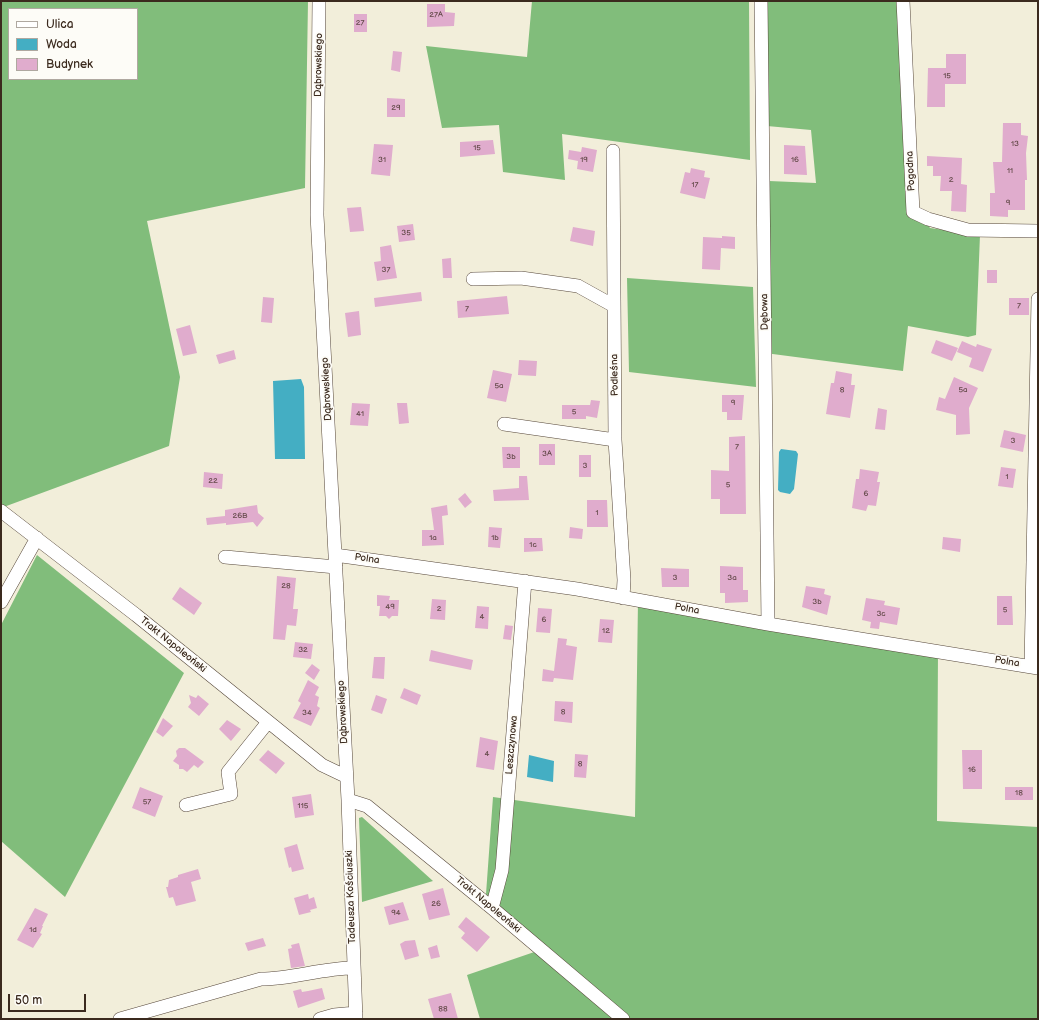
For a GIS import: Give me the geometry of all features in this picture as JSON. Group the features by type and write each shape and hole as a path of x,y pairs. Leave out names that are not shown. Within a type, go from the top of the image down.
{"street":[{"name":"Dąbrowskiego","path":"319,1 317,215 346,776"},
{"name":"Dębowa","path":"761,1 768,624"},
{"name":"Pogodna","path":"903,1 913,212 928,219 968,230 1038,231"},
{"name":"Podleśna","path":"613,151 615,440 624,580 623,598"},
{"path":"473,279 521,278 578,286 614,306"},
{"path":"1034,667 1038,299"},
{"path":"504,424 615,440"},
{"name":"Trakt Napoleoński","path":"1,511 136,615 322,766 346,776"},
{"path":"1,602 37,538"},
{"name":"Polna","path":"225,557 336,561 526,581 768,624 1034,667"},
{"name":"Leszczynowa","path":"492,908 502,870 526,581"},
{"path":"186,806 231,794 228,772 268,722"},
{"name":"Tadeusza Kościuszki","path":"346,776 356,1016"},
{"name":"Trakt Napoleoński","path":"348,800 367,806 492,908 623,1019"},
{"path":"120,1019 261,979 276,979 332,968 354,968"},
{"path":"320,1019 334,1015 356,1016"}],"green space":[{"path":"1,1 308,1 305,188 147,221 180,377 169,446 1,508"},
{"path":"532,1 749,1 750,160 562,134 565,180 503,172 499,125 442,128 426,46 527,57"},
{"path":"762,1 903,1 910,200 930,228 980,235 976,335 968,337 908,326 903,371 765,353 769,181 816,183 811,130 767,126"},
{"path":"627,278 753,287 756,387 629,372"},
{"path":"37,555 184,673 65,897 1,841 1,625"},
{"path":"638,600 938,651 937,821 1038,827 1038,1019 480,1019 467,975 546,948 486,894 493,797 635,817"},
{"path":"362,817 433,881 362,902 359,818"}],"water":[{"path":"301,379 304,387 305,459 275,459 273,381"},
{"path":"781,449 796,451 798,454 794,489 790,494 780,492 778,490 779,452"},
{"path":"529,755 554,761 553,782 527,777"}],"building":[{"path":"427,4 445,4 445,12 455,13 454,26 427,27"},
{"path":"354,14 367,14 367,32 354,32"},
{"path":"393,51 402,52 400,72 391,70"},
{"path":"946,54 966,54 966,84 945,84 945,107 927,107 928,68 946,68"},
{"path":"387,98 405,99 405,117 387,117"},
{"path":"1003,123 1021,123 1021,135 1028,136 1026,153 1027,180 1025,180 1025,210 1008,210 1008,217 990,216 990,193 995,193 993,162 1002,162"},
{"path":"493,140 495,154 460,157 460,142"},
{"path":"374,144 393,145 390,176 371,174"},
{"path":"784,145 805,146 807,175 784,174"},
{"path":"582,147 597,150 593,172 577,169 578,161 568,159 569,150 581,152"},
{"path":"927,156 962,158 961,184 967,185 966,212 951,211 952,191 940,191 941,176 933,176 933,166 927,166"},
{"path":"691,168 705,171 704,177 710,178 705,199 680,193 685,172 690,173"},
{"path":"361,207 364,231 350,232 347,208"},
{"path":"413,224 415,240 399,242 397,226"},
{"path":"573,227 595,231 593,246 570,241"},
{"path":"722,236 735,237 735,249 721,248 720,270 702,269 703,237 722,238"},
{"path":"391,245 397,278 377,281 374,262 381,261 380,247"},
{"path":"451,258 452,278 443,278 442,259"},
{"path":"987,270 997,270 997,283 987,283"},
{"path":"421,292 422,301 375,307 374,298"},
{"path":"507,296 509,314 458,318 457,301"},
{"path":"263,297 274,298 272,323 261,322"},
{"path":"1009,298 1029,298 1029,315 1009,315"},
{"path":"359,311 361,335 348,337 345,313"},
{"path":"190,325 197,353 183,356 176,329"},
{"path":"936,340 958,348 952,361 931,353"},
{"path":"962,341 976,347 977,344 992,349 983,372 969,367 972,358 957,352"},
{"path":"234,350 236,359 219,364 216,355"},
{"path":"519,360 537,361 536,376 518,375"},
{"path":"493,370 512,374 506,402 487,398"},
{"path":"836,371 852,374 851,385 855,385 850,418 826,414 831,383 834,383"},
{"path":"954,377 978,388 969,408 970,434 956,435 956,415 936,410 939,397 945,399"},
{"path":"722,395 744,395 742,420 727,420 727,412 722,412"},
{"path":"591,400 600,401 597,418 586,416 586,419 562,419 562,405 590,405"},
{"path":"352,403 370,404 368,426 350,425"},
{"path":"397,403 407,403 409,423 399,424"},
{"path":"878,408 887,410 885,430 875,429"},
{"path":"1004,430 1026,435 1023,452 1000,447"},
{"path":"745,436 746,514 720,514 720,499 711,499 711,470 729,471 729,437"},
{"path":"539,444 555,444 555,465 539,465"},
{"path":"502,447 520,447 520,468 503,468"},
{"path":"579,455 591,455 591,477 579,477"},
{"path":"1001,467 1016,469 1013,488 998,486"},
{"path":"860,469 879,472 877,482 880,482 876,506 868,505 866,511 852,508 856,479 859,479"},
{"path":"204,472 223,474 222,489 203,487"},
{"path":"519,476 527,476 529,500 494,501 493,490 519,488"},
{"path":"465,493 472,502 465,508 458,499"},
{"path":"587,500 607,500 608,527 587,527"},
{"path":"257,505 258,513 264,518 257,527 253,522 226,525 226,523 207,525 206,518 225,516 225,510"},
{"path":"447,505 448,515 442,516 444,545 422,546 422,530 434,530 431,508"},
{"path":"489,527 502,528 500,548 488,547"},
{"path":"570,527 583,529 582,539 569,538"},
{"path":"943,537 961,539 960,552 942,549"},
{"path":"524,538 542,538 543,551 524,552"},
{"path":"720,566 743,567 743,590 748,590 748,602 725,603 725,593 720,593"},
{"path":"661,568 689,569 689,587 662,587"},
{"path":"277,576 296,578 293,609 298,609 296,626 287,625 285,640 273,639"},
{"path":"806,586 825,589 824,594 831,596 827,615 802,607"},
{"path":"180,587 202,603 194,615 172,599"},
{"path":"377,595 390,596 389,600 399,600 398,616 392,616 389,619 386,616 379,616 380,606 377,606"},
{"path":"997,596 1012,596 1013,625 997,625"},
{"path":"866,598 885,601 884,605 900,608 897,625 880,622 879,629 870,628 871,622 862,620"},
{"path":"432,599 446,600 445,620 430,619"},
{"path":"477,606 489,607 488,629 475,628"},
{"path":"538,608 552,609 550,633 536,632"},
{"path":"600,619 614,620 612,643 598,642"},
{"path":"505,625 513,626 511,640 503,639"},
{"path":"558,638 567,639 566,645 577,647 573,680 554,678 553,682 542,681 543,669 554,671"},
{"path":"295,642 313,644 311,659 293,657"},
{"path":"431,650 473,660 471,670 429,661"},
{"path":"374,657 385,657 384,679 372,678"},
{"path":"312,664 320,670 314,680 305,673"},
{"path":"308,680 319,687 315,695 319,697 317,706 320,708 311,726 293,718 301,703 298,701"},
{"path":"404,688 421,695 417,705 400,698"},
{"path":"189,695 196,698 198,695 209,704 199,716 188,707 191,703"},
{"path":"376,695 387,699 382,714 371,710"},
{"path":"555,701 573,702 572,723 554,721"},
{"path":"163,718 173,726 163,737 156,732"},
{"path":"227,720 241,729 231,741 219,729"},
{"path":"480,737 498,741 494,770 476,767"},
{"path":"179,748 185,748 204,762 198,768 194,765 187,772 183,769 179,769 179,765 173,761 177,756 176,751"},
{"path":"268,750 285,763 276,774 259,760"},
{"path":"962,750 982,750 982,789 963,789"},
{"path":"575,754 588,755 586,778 574,777"},
{"path":"140,787 163,796 155,817 132,808"},
{"path":"1005,787 1033,787 1033,800 1005,800"},
{"path":"311,794 314,815 295,818 292,797"},
{"path":"297,844 304,869 292,872 291,867 289,868 284,848"},
{"path":"198,869 201,879 191,882 196,901 176,906 173,897 169,898 166,887 168,887 169,880 178,877 178,875"},
{"path":"443,888 450,915 429,920 422,894"},
{"path":"308,894 309,899 314,897 317,908 310,910 311,912 299,915 294,898"},
{"path":"403,902 409,920 389,925 384,907"},
{"path":"35,908 48,914 42,926 40,933 42,934 33,948 17,940"},
{"path":"466,917 490,937 477,952 461,938 465,933 458,927"},
{"path":"263,938 266,946 248,951 245,943"},
{"path":"415,940 419,956 405,960 400,944 405,941"},
{"path":"299,943 305,966 291,968 288,949 292,948 291,945"},
{"path":"437,945 440,957 431,959 428,948"},
{"path":"322,988 325,999 298,1008 293,991 301,989 302,992"},
{"path":"451,993 458,1019 434,1019 428,999"}]}
